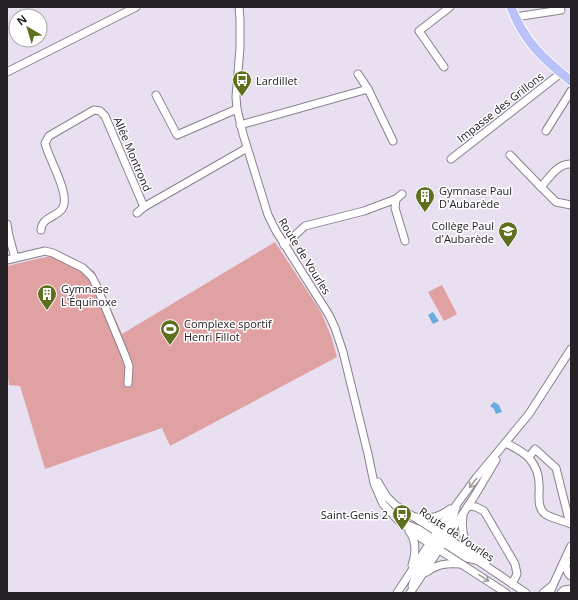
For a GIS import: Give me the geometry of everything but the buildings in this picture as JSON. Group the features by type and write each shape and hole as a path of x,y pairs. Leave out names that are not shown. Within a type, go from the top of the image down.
{"main road":[{"path":"511,7 524,34 536,51 571,81"}],"street":[{"path":"7,72 136,7"},
{"name":"Route de Vourles","path":"239,7 240,48 236,97 237,109 240,125 268,215 284,244 321,302 335,328 343,352 374,483 383,504 404,524"},
{"path":"444,67 419,31 450,7"},
{"path":"515,17 561,10"},
{"name":"Impasse des Grillons","path":"452,159 561,73"},
{"path":"358,74 368,89 393,141"},
{"path":"240,125 368,89"},
{"path":"546,131 571,91"},
{"path":"156,95 177,135 237,109"},
{"name":"Allée Montrond","path":"40,230 41,225 62,209 65,202 62,185 46,149 45,142 49,136 94,110 100,111 105,116 144,207"},
{"path":"137,213 144,207 247,148"},
{"path":"510,155 556,202 571,205"},
{"path":"541,187 560,166 571,164"},
{"path":"284,244 305,226 364,211 399,196 395,208 405,241"},
{"path":"7,224 8,236 15,258"},
{"path":"7,260 41,251 48,252 81,267 89,274 96,285 129,366 128,383"},
{"path":"412,517 425,518 437,516 446,512 457,502 529,414 571,349"},
{"path":"506,442 529,457 533,464 538,475 541,508 545,514 570,521"},
{"path":"397,593 410,572 466,509 506,442"},
{"path":"529,457 535,450 556,468 571,530"},
{"name":"Route de Vourles","path":"370,466 382,490 395,505 412,517 463,564 506,593"},
{"path":"410,593 416,574 453,517 457,502"},
{"path":"466,509 476,507 484,511 515,564 517,574 512,584"},
{"path":"466,509 462,527 467,544 480,556 490,569"},
{"path":"404,524 411,525 438,541"},
{"path":"404,524 411,534 414,544 414,558 410,572"},
{"path":"410,593 420,578 438,541"},
{"name":"Route de Vourles","path":"438,541 470,553 490,569 526,593"},
{"path":"550,593 571,547"},
{"path":"571,553 566,564 566,569 571,576"},
{"path":"420,578 430,569 438,565 451,563 463,564"},
{"path":"543,593 553,584"},
{"path":"561,593 564,590 571,589"}],"shaded area":[{"name":"Complexe sportif Henri Fillot","path":"275,242 321,312 331,336 337,357 170,446 162,428 45,469 20,386 9,385 7,369 7,266 63,253 94,271 122,334"},
{"path":"442,285 457,314 444,321 428,292"}],"water":[{"path":"433,312 439,321 433,324 428,315"},
{"path":"494,402 499,405 502,412 496,414 494,409 490,406"}],"place":[{"name":"Lardillet","path":"242,97"},
{"name":"Gymnase Paul D'Aubarède","path":"425,213"},
{"name":"Collège Paul d'Aubarède","path":"508,248"},
{"name":"Gymnase L'Équinoxe","path":"47,311"},
{"name":"Complexe sportif Henri Fillot","path":"170,346"},
{"name":"Saint-Genis 2","path":"402,531"}]}
